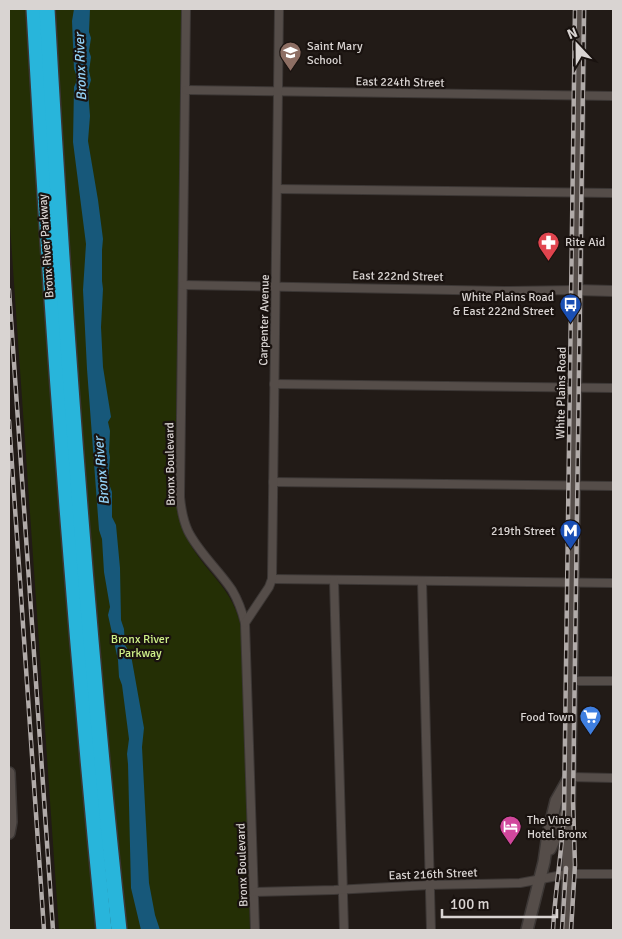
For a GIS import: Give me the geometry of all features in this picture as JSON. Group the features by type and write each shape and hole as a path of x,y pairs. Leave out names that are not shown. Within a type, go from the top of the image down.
{"highway":[{"name":"Bronx River Parkway","path":"34,9 63,463 104,930"},
{"name":"Bronx River Parkway","path":"47,9 76,452 118,930"}],"main road":[{"name":"White Plains Road","path":"567,930 580,9"},
{"path":"9,773 11,822 9,833"},
{"name":"White Plains Road","path":"527,930 540,880 556,802 570,777"},
{"name":"White Plains Road","path":"544,862 570,804"}],"street":[{"name":"Bronx Boulevard","path":"186,9 179,489 187,530 233,592 245,623 255,930"},
{"name":"Carpenter Avenue","path":"245,623 269,588 272,579 279,9"},
{"name":"East 224th Street","path":"186,90 613,96"},
{"path":"277,189 613,194"},
{"name":"East 222nd Street","path":"183,285 613,291"},
{"path":"274,384 613,388"},
{"path":"273,482 613,486"},
{"path":"272,579 613,583"},
{"path":"334,580 344,930"},
{"path":"422,581 431,930"},
{"path":"571,681 613,681"},
{"path":"570,777 613,778"},
{"name":"East 216th Street","path":"254,892 520,883 568,874 613,874"}],"green space":[{"name":"Bronx River Parkway","path":"9,9 182,9 175,486 178,511 185,533 196,553 229,597 239,617 242,632 250,930 59,930 9,211"}],"water":[{"name":"Bronx River","path":"74,9 90,9 89,32 91,38 89,51 91,57 89,71 91,80 88,90 90,116 88,141 103,239 101,327 103,367 111,417 108,422 110,457 108,481 112,492 112,517 116,525 120,568 121,620 124,629 125,645 131,655 144,728 142,747 149,883 160,930 141,930 131,888 127,754 129,739 118,660 108,615 110,607 104,572 102,539 99,530 87,369 83,290 86,244 73,142 74,87 77,78 74,69 72,21"}],"railway":[{"path":"553,930 564,812 575,9"},
{"path":"571,930 575,865 573,801 584,9"},
{"path":"9,290 53,930"},
{"path":"9,421 44,930"},
{"path":"562,930 566,868"}],"place":[{"name":"Saint Mary School","path":"291,72"},
{"name":"Rite Aid","path":"549,261"},
{"name":"White Plains Road & East 222nd Street","path":"570,323"},
{"name":"219th Street","path":"571,550"},
{"name":"Food Town","path":"590,736"},
{"name":"The Vine Hotel Bronx","path":"511,846"}]}
